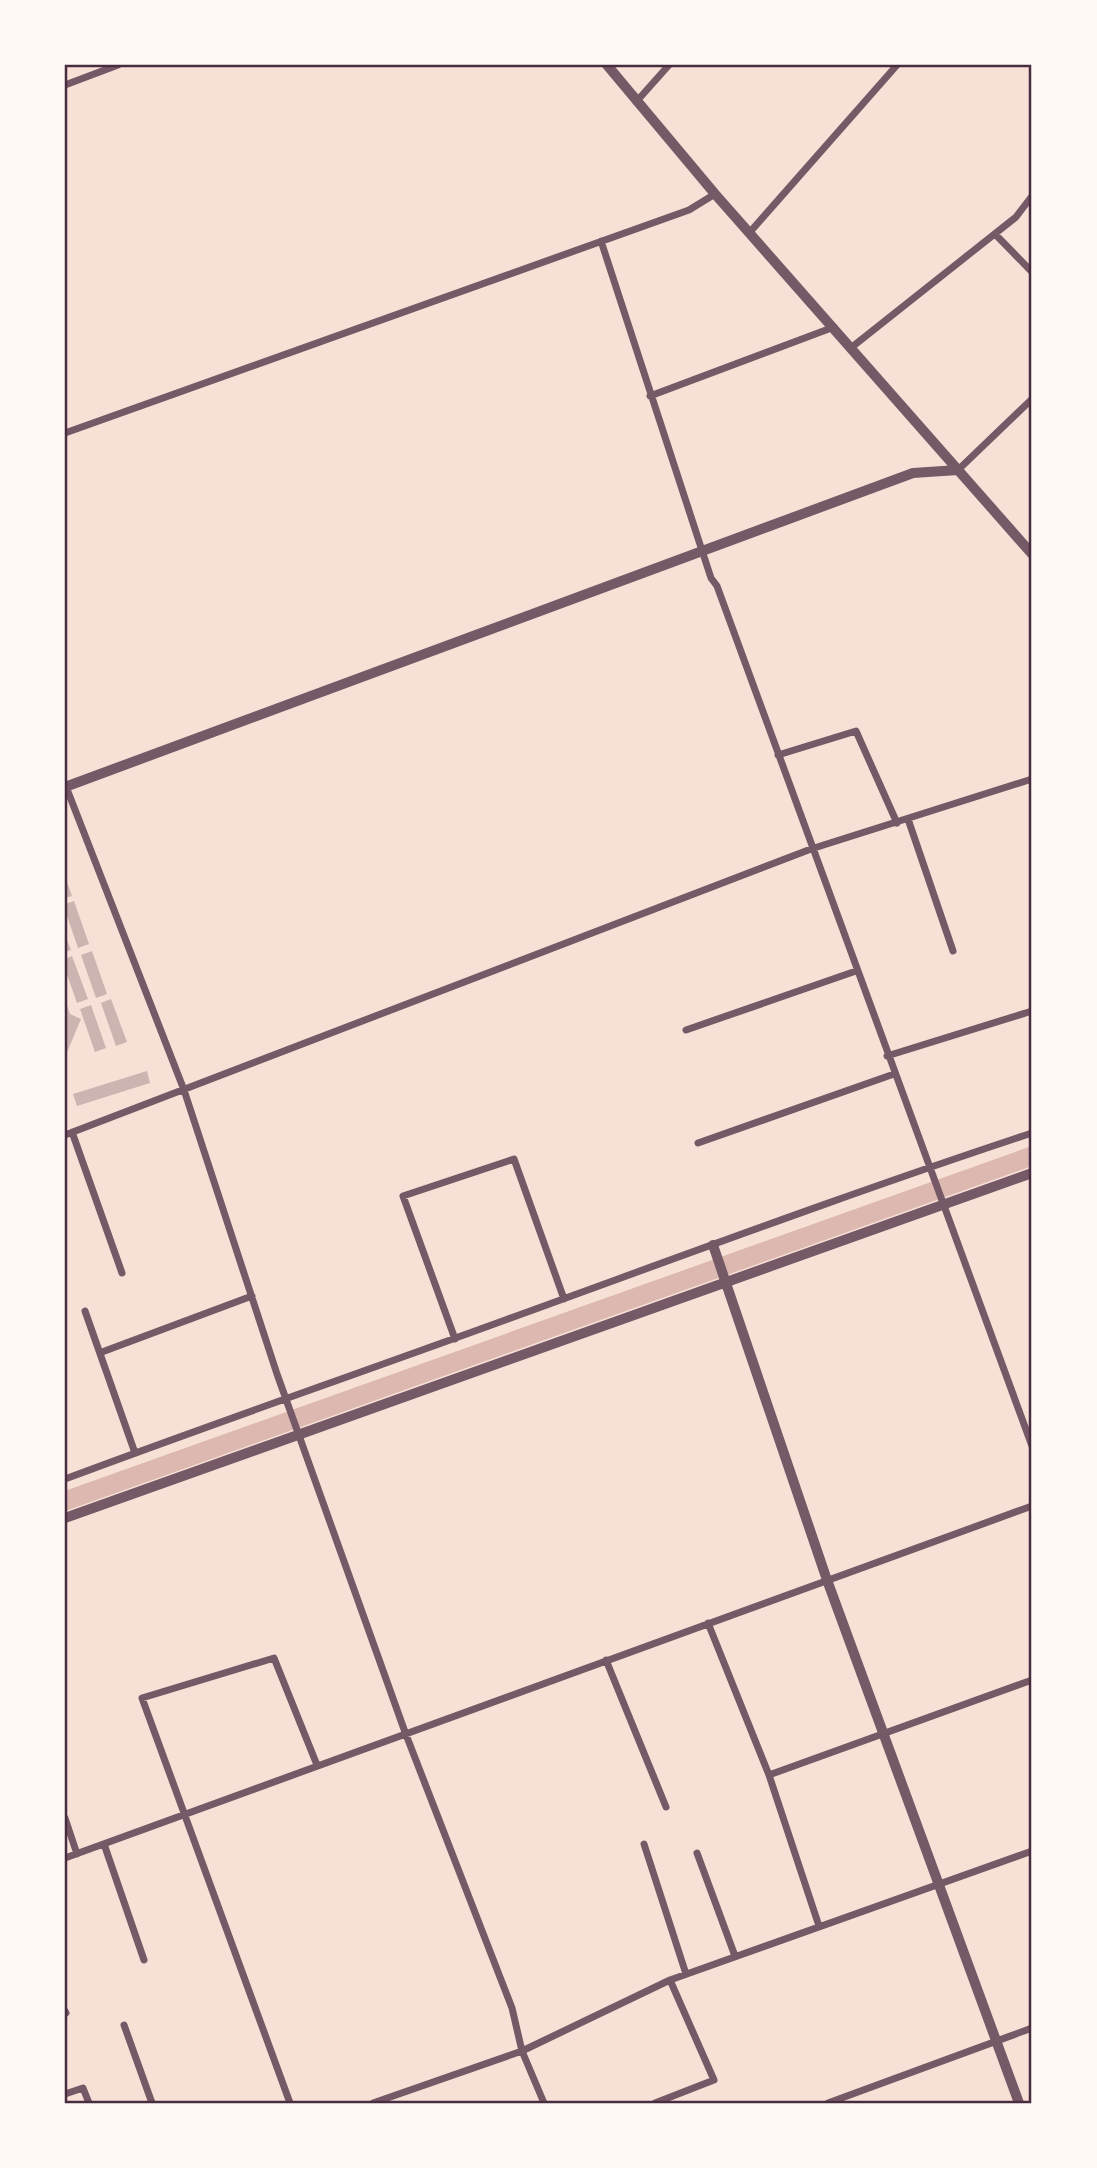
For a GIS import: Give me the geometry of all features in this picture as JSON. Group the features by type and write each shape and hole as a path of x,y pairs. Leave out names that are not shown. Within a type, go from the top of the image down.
{"street":[{"path":"65,85 118,65"},
{"path":"607,65 715,194 1032,554"},
{"path":"636,102 669,65"},
{"path":"750,232 897,65"},
{"path":"65,433 689,210 715,194"},
{"path":"852,347 1016,217 1032,196"},
{"path":"995,234 1032,272"},
{"path":"601,241 702,551 1032,1446"},
{"path":"650,396 834,327"},
{"path":"544,2103 522,2051 512,2008 405,1732 286,1397 184,1090 65,786 913,473 958,470 1032,398"},
{"path":"778,755 856,731 897,823"},
{"path":"122,1273 68,1133 811,849 1032,779"},
{"path":"908,819 953,951"},
{"path":"686,1030 856,971"},
{"path":"887,1056 1032,1011"},
{"path":"698,1143 894,1074"},
{"path":"65,1479 928,1167 1032,1133"},
{"path":"455,1339 403,1196 514,1159 564,1299"},
{"path":"65,1518 298,1428 724,1282 940,1199 1032,1173"},
{"path":"713,1245 827,1580 941,1883 1019,2103"},
{"path":"102,1352 252,1296"},
{"path":"85,1311 102,1352 135,1453"},
{"path":"65,1858 405,1732 1032,1506"},
{"path":"708,1623 769,1775 819,1926"},
{"path":"290,2103 142,1698 274,1658 317,1765"},
{"path":"606,1660 666,1807"},
{"path":"769,1775 1032,1680"},
{"path":"65,1818 76,1854"},
{"path":"103,1844 144,1960"},
{"path":"644,1844 686,1974"},
{"path":"373,2103 522,2051 670,1980 1032,1851"},
{"path":"697,1853 735,1956"},
{"path":"655,2103 714,2080 670,1980"},
{"path":"124,2025 152,2103"},
{"path":"828,2103 1032,2028"},
{"path":"65,2094 83,2088 89,2103"}],"building":[{"path":"65,876 72,896 65,898"},
{"path":"74,901 89,944 78,948 65,910 65,904"},
{"path":"65,935 71,950 65,952"},
{"path":"92,951 107,994 96,998 81,955"},
{"path":"72,956 88,999 77,1003 65,969 65,959"},
{"path":"111,999 127,1042 116,1046 101,1003"},
{"path":"65,1000 70,1014 81,1019 65,1057"},
{"path":"91,1005 106,1048 95,1052 80,1009"},
{"path":"147,1071 150,1083 77,1106 73,1094"}],"waterway":[{"path":"65,1501 1032,1156"}]}
